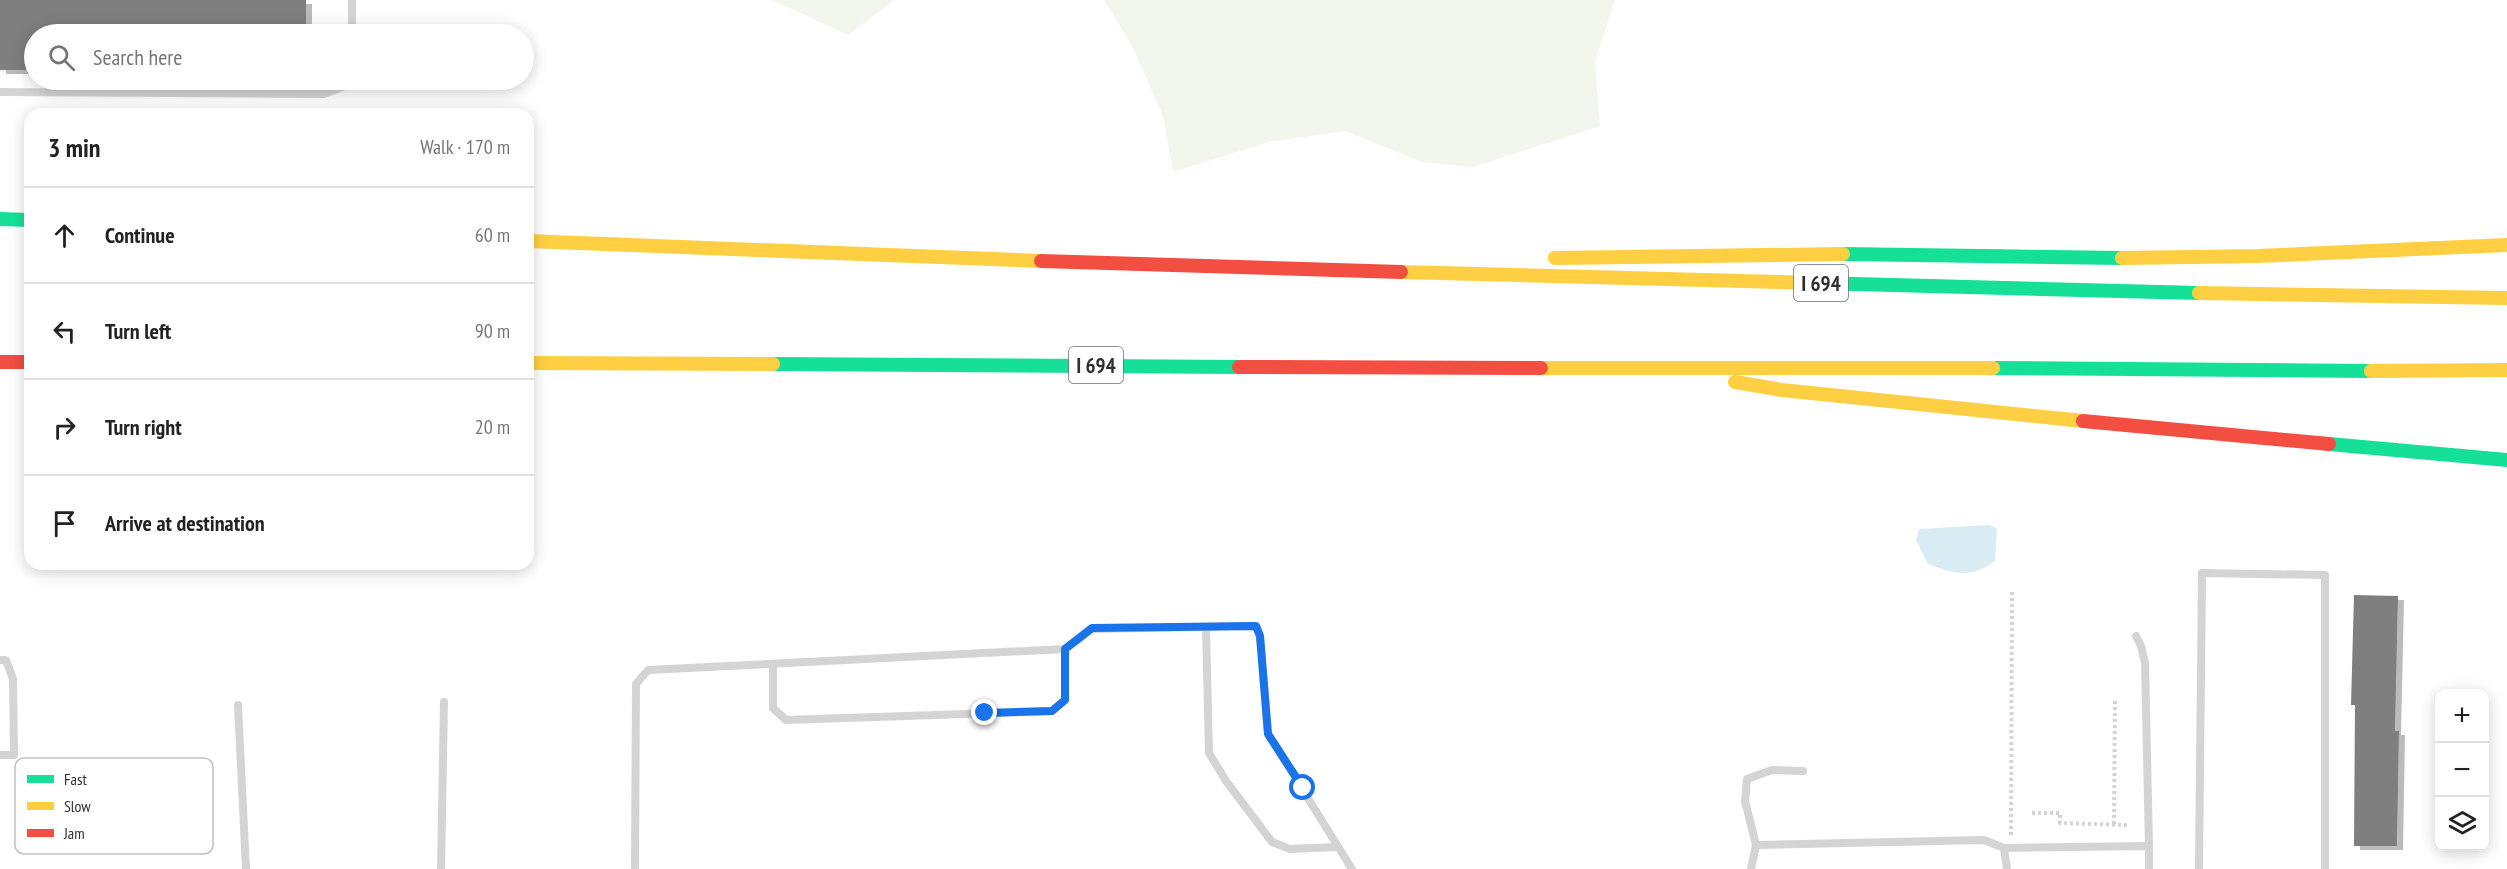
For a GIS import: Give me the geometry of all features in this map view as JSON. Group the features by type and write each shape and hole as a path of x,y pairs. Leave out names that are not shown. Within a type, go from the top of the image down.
{"highway":[{"path":"0,219 24,220"},
{"name":"I 694","path":"534,241 815,254 2293,296 2507,298"},
{"path":"1536,258 1820,254 2116,258 2257,256 2507,245"},
{"path":"1135,263 1454,259"},
{"path":"0,362 24,362"},
{"name":"I 694","path":"534,363 1665,369 1925,367 2316,372 2507,370"},
{"path":"1665,369 1793,392 1965,410 2507,459"}],"lane":[{"path":"352,0 352,24"},
{"path":"0,92 324,94 334,90"},
{"path":"2199,869 2202,573 2325,575 2325,869"},
{"path":"635,869 636,684 648,670 1065,649 1092,628 1256,626 1260,636 1268,734 1352,869"},
{"path":"1206,627 1209,753 1226,781 1272,842 1290,849 1338,847"},
{"path":"2136,636 2145,663 2149,869"},
{"path":"773,665 772,708 786,720 1052,711 1065,700 1065,649"},
{"path":"0,660 6,660 13,679 14,755 0,755"},
{"path":"441,869 444,702"},
{"path":"238,705 246,869"},
{"path":"1750,869 1756,845 1745,801 1747,779 1772,770 1803,771"},
{"path":"1756,845 1984,840 2008,848 2149,846"},
{"path":"2007,869 2008,848"}],"path":[{"path":"2008,848 2012,590"},
{"path":"2114,824 2115,701"},
{"path":"2032,813 2060,813 2060,823 2127,825"}],"shaded area":[{"path":"772,0 894,0 848,35"},
{"path":"1104,0 1615,0 1595,61 1600,126 1473,167 1422,162 1345,131 1269,142 1173,172 1163,116 1132,46"},
{"path":"1989,525 1997,529 1995,561 1986,567 1970,572 1954,572 1928,564 1916,540 1919,529"}],"building":[{"path":"0,0 306,0 306,24 24,24 24,70 0,70"},
{"path":"2354,595 2398,596 2395,731 2399,731 2397,846 2354,846 2355,705 2351,705"}],"traffic: fast":[{"path":"0,219 24,220"},
{"path":"1843,254 2122,258"},
{"path":"1817,283 2199,293"},
{"path":"773,364 1239,367"},
{"path":"1993,368 2371,371"},
{"path":"2329,444 2507,460"}],"traffic: slow":[{"path":"534,241 1041,261"},
{"path":"2122,258 2257,256 2507,245"},
{"path":"1555,258 1843,254"},
{"path":"1401,272 1817,283"},
{"path":"2199,293 2507,298"},
{"path":"534,363 773,364"},
{"path":"1541,368 1993,368"},
{"path":"2371,371 2507,370"},
{"path":"1735,382 1782,390 2083,421"}],"traffic: jam":[{"path":"1041,261 1401,272"},
{"path":"0,362 24,362"},
{"path":"1239,367 1541,368"},
{"path":"2083,421 2329,444"}],"route":[{"path":"985,713 1052,711 1065,700 1065,649 1092,628 1256,626 1260,636 1268,734 1303,788"}]}
